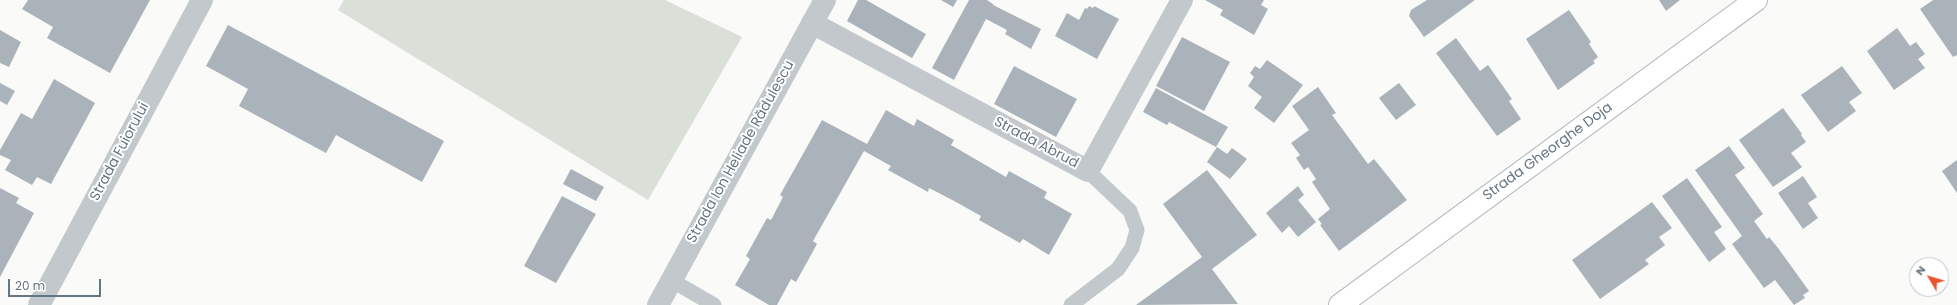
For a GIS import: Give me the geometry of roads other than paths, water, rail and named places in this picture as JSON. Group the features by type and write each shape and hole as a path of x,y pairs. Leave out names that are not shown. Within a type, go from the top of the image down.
{"main road":[{"name":"Strada Gheorghe Doja","path":"1340,305 1756,0"}],"street":[{"name":"Strada Fuiorului","path":"38,305 202,0"},
{"name":"Strada Ion Heliade Rădulescu","path":"658,305 670,280 825,0"},
{"name":"Strada Abrud","path":"812,23 1088,171 1182,0"}],"lane":[{"path":"1071,305 1118,269 1132,248 1137,230 1130,211 1088,171"},
{"path":"670,280 714,305"}]}
